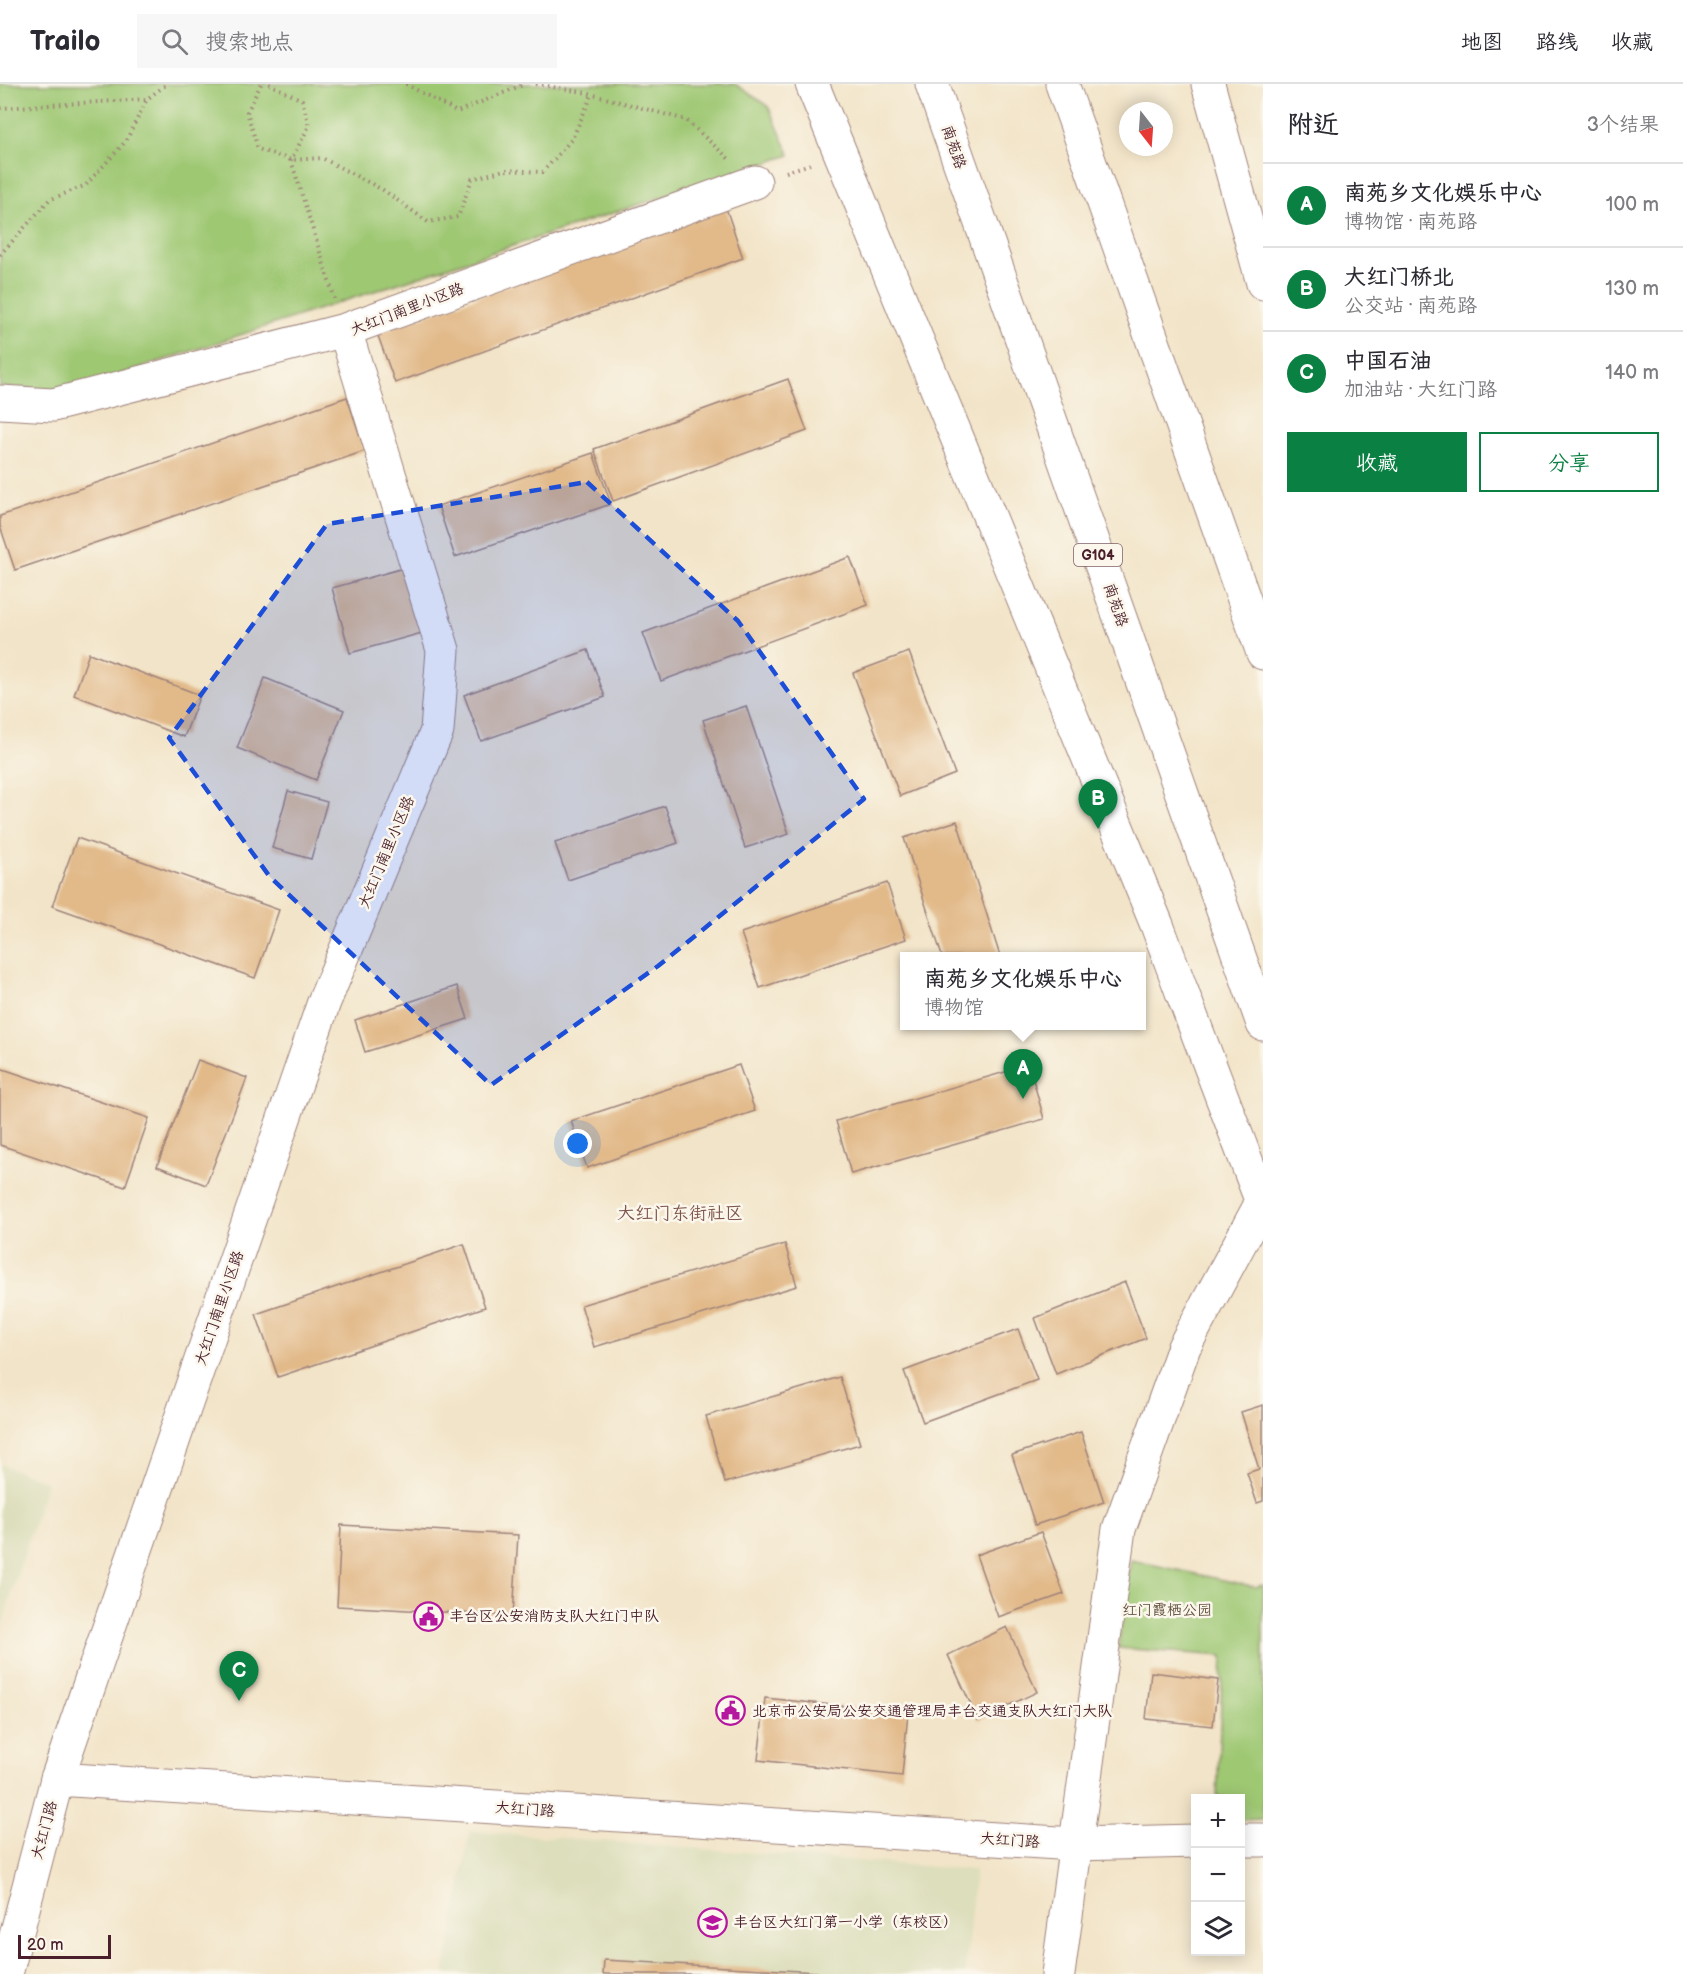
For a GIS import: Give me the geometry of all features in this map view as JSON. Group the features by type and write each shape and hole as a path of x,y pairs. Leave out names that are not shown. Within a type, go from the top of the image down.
{"main road":[{"path":"812,84 1144,894 1262,1204 1184,1347 1119,1529 1074,1844 1058,1974"},
{"path":"1062,84 1263,653"},
{"path":"1208,84 1263,283"},
{"name":"南苑路","path":"933,85 1263,1024"},
{"name":"大红门南里小区路","path":"57,1779 324,1002 436,731 443,650 345,330 755,182"},
{"path":"0,402 53,405 345,330"},
{"name":"大红门路","path":"6,1974 57,1779 1074,1844 1191,1841"},
{"path":"1245,1840 1263,1840"}],"path":[{"path":"0,255 49,200 86,185 126,141 147,99 167,84"},
{"path":"261,84 247,112 258,149 291,160 322,158 383,190 428,222 458,217 472,179 504,170 543,172 572,140 592,95"},
{"path":"269,84 302,100 309,126 291,160 345,330"},
{"path":"406,84 457,112 525,84"},
{"path":"536,84 592,95 686,120 755,182"},
{"path":"0,108 147,99"}],"highlighted area":[{"path":"587,482 738,621 864,799 658,966 491,1085 270,877 169,738 327,524"}],"shaded area":[{"path":"0,1464 47,1482 0,1631"},
{"name":"丰台区大红门第一小学（东校区）","path":"470,1831 975,1870 965,1974 444,1974"}],"green space":[{"path":"0,84 735,84 768,106 790,155 69,391 0,387"},
{"name":"红门霞栖公园","path":"1131,1560 1256,1587 1263,1585 1263,1819 1245,1820 1245,1794 1217,1794 1223,1656 1118,1648"}],"building":[{"path":"726,208 743,258 395,383 377,333"},
{"path":"788,379 807,431 613,501 594,449"},
{"path":"347,397 365,451 15,570 0,526 0,516"},
{"path":"593,453 611,504 455,557 438,506"},
{"path":"850,557 868,605 661,681 643,633"},
{"path":"411,566 429,631 350,653 332,588"},
{"path":"588,650 605,697 481,741 464,695"},
{"path":"909,652 955,774 900,796 853,673"},
{"path":"89,653 200,695 184,737 74,695"},
{"path":"265,678 344,710 316,780 237,748"},
{"path":"746,706 789,834 745,848 703,720"},
{"path":"288,791 327,802 311,859 272,848"},
{"path":"665,806 678,843 568,880 555,843"},
{"path":"957,821 999,952 941,952 904,838"},
{"path":"77,838 279,910 255,978 52,906"},
{"path":"887,883 906,939 760,988 741,933"},
{"path":"457,986 468,1019 365,1052 355,1020"},
{"path":"198,1060 247,1078 206,1185 157,1166"},
{"path":"739,1065 755,1111 587,1168 571,1121"},
{"path":"1029,1065 1044,1119 851,1174 836,1121"},
{"path":"0,1068 149,1118 125,1187 0,1145"},
{"path":"464,1244 485,1307 278,1377 256,1314"},
{"path":"785,1244 797,1286 594,1347 581,1305"},
{"path":"1125,1282 1146,1338 1056,1374 1035,1318"},
{"path":"1018,1329 1037,1380 923,1422 904,1371"},
{"path":"840,1377 860,1444 725,1483 706,1416"},
{"path":"1263,1405 1263,1501 1257,1503 1247,1473 1259,1469 1241,1412"},
{"path":"1081,1432 1104,1502 1035,1525 1012,1455"},
{"path":"341,1525 518,1535 513,1616 337,1606"},
{"path":"1041,1532 1064,1594 998,1617 976,1555"},
{"path":"1007,1627 1037,1692 978,1720 948,1655"},
{"path":"1151,1672 1218,1680 1213,1726 1146,1719"},
{"path":"765,1698 908,1713 902,1776 758,1760"},
{"path":"604,1960 817,1972 817,1974 603,1974"}],"place":[{"name":"大红门桥北","path":"1098,829"},
{"name":"南苑乡文化娱乐中心","path":"1023,1099"},
{"name":"丰台区公安消防支队大红门中队","path":"428,1616"},
{"name":"中国石油","path":"239,1701"},
{"name":"北京市公安局公安交通管理局丰台交通支队大红门大队","path":"731,1711"},
{"name":"丰台区大红门第一小学（东校区）","path":"712,1922"}],"district":[{"name":"大红门东街社区","path":"680,1213"}]}
